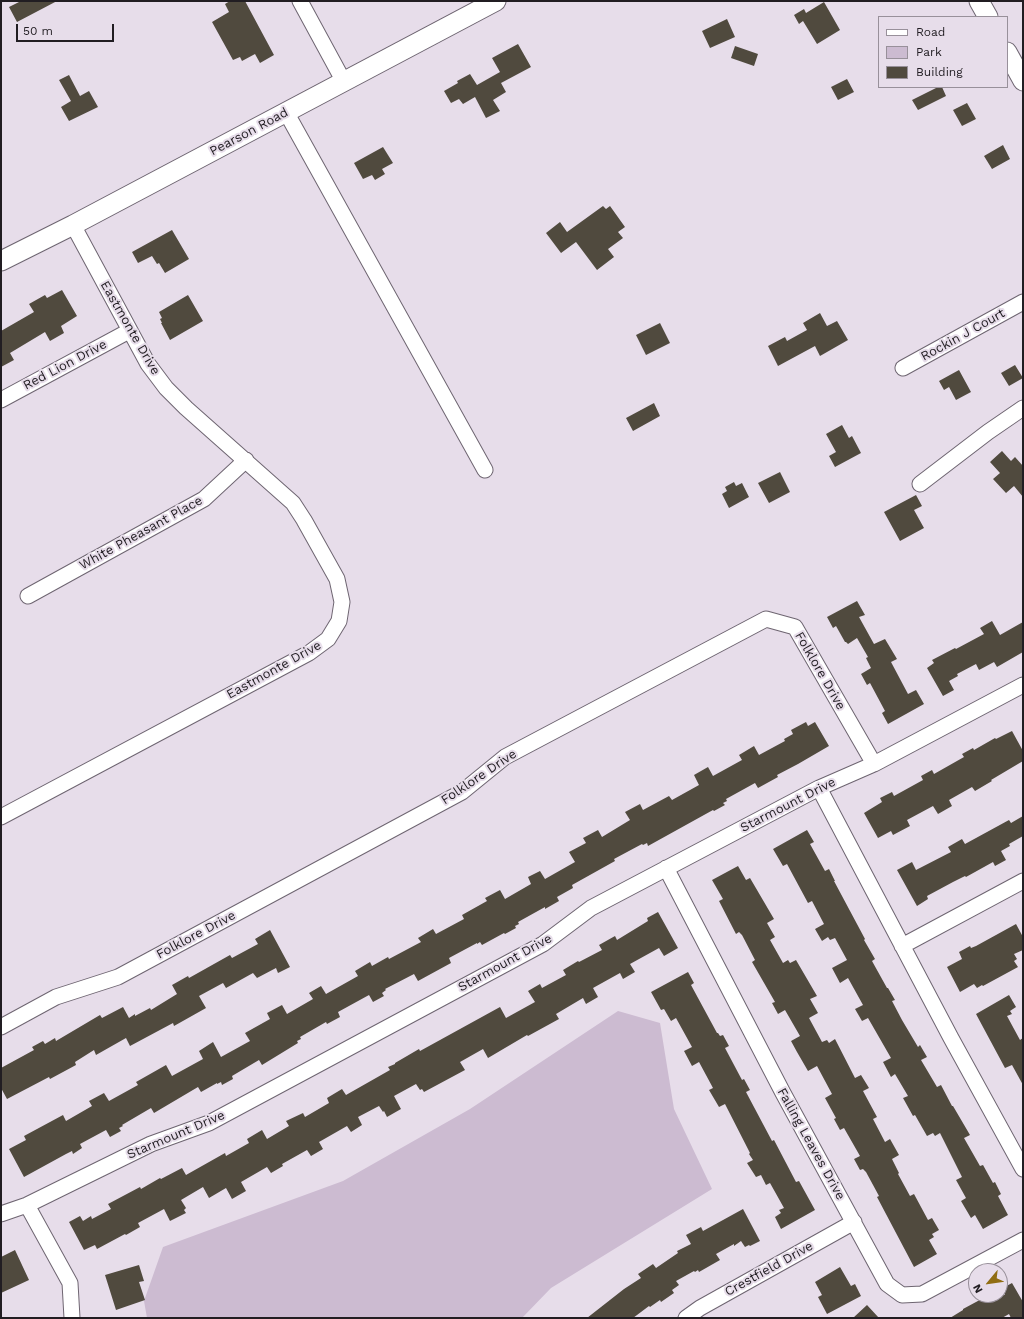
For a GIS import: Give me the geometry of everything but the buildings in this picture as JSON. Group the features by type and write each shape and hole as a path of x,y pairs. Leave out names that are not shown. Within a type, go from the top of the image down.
{"street":[{"path":"300,1 344,82"},
{"name":"Pearson Road","path":"1,261 73,225 496,1"},
{"path":"979,1 987,16"},
{"path":"1008,54 1023,81"},
{"path":"286,112 485,470"},
{"name":"Eastmonte Drive","path":"1,816 309,653 328,638 339,621 342,602 338,579 293,503 186,408 166,388 148,364 73,225"},
{"name":"Rockin J Court","path":"903,368 1023,302"},
{"name":"Red Lion Drive","path":"1,400 129,331"},
{"path":"920,484 988,432 1023,408"},
{"name":"White Pheasant Place","path":"28,596 204,499 246,460"},
{"name":"Folklore Drive","path":"1,1027 56,997 125,974 462,792 505,757 766,619 795,628 874,764"},
{"name":"Starmount Drive","path":"1,1214 27,1205 151,1144 209,1123 542,944 591,908 819,788 874,764 1023,685"},
{"path":"819,788 951,1038 1023,1169"},
{"name":"Falling Leaves Drive","path":"666,868 783,1093 887,1284 902,1294 922,1294 1023,1240"},
{"path":"902,946 1023,881"},
{"path":"27,1205 70,1283 72,1318"},
{"name":"Crestfield Drive","path":"686,1318 703,1313 854,1222"}],"green space":[{"path":"618,1011 660,1023 674,1109 712,1189 551,1288 522,1318 147,1318 144,1301 163,1247 343,1181 470,1109"}]}
